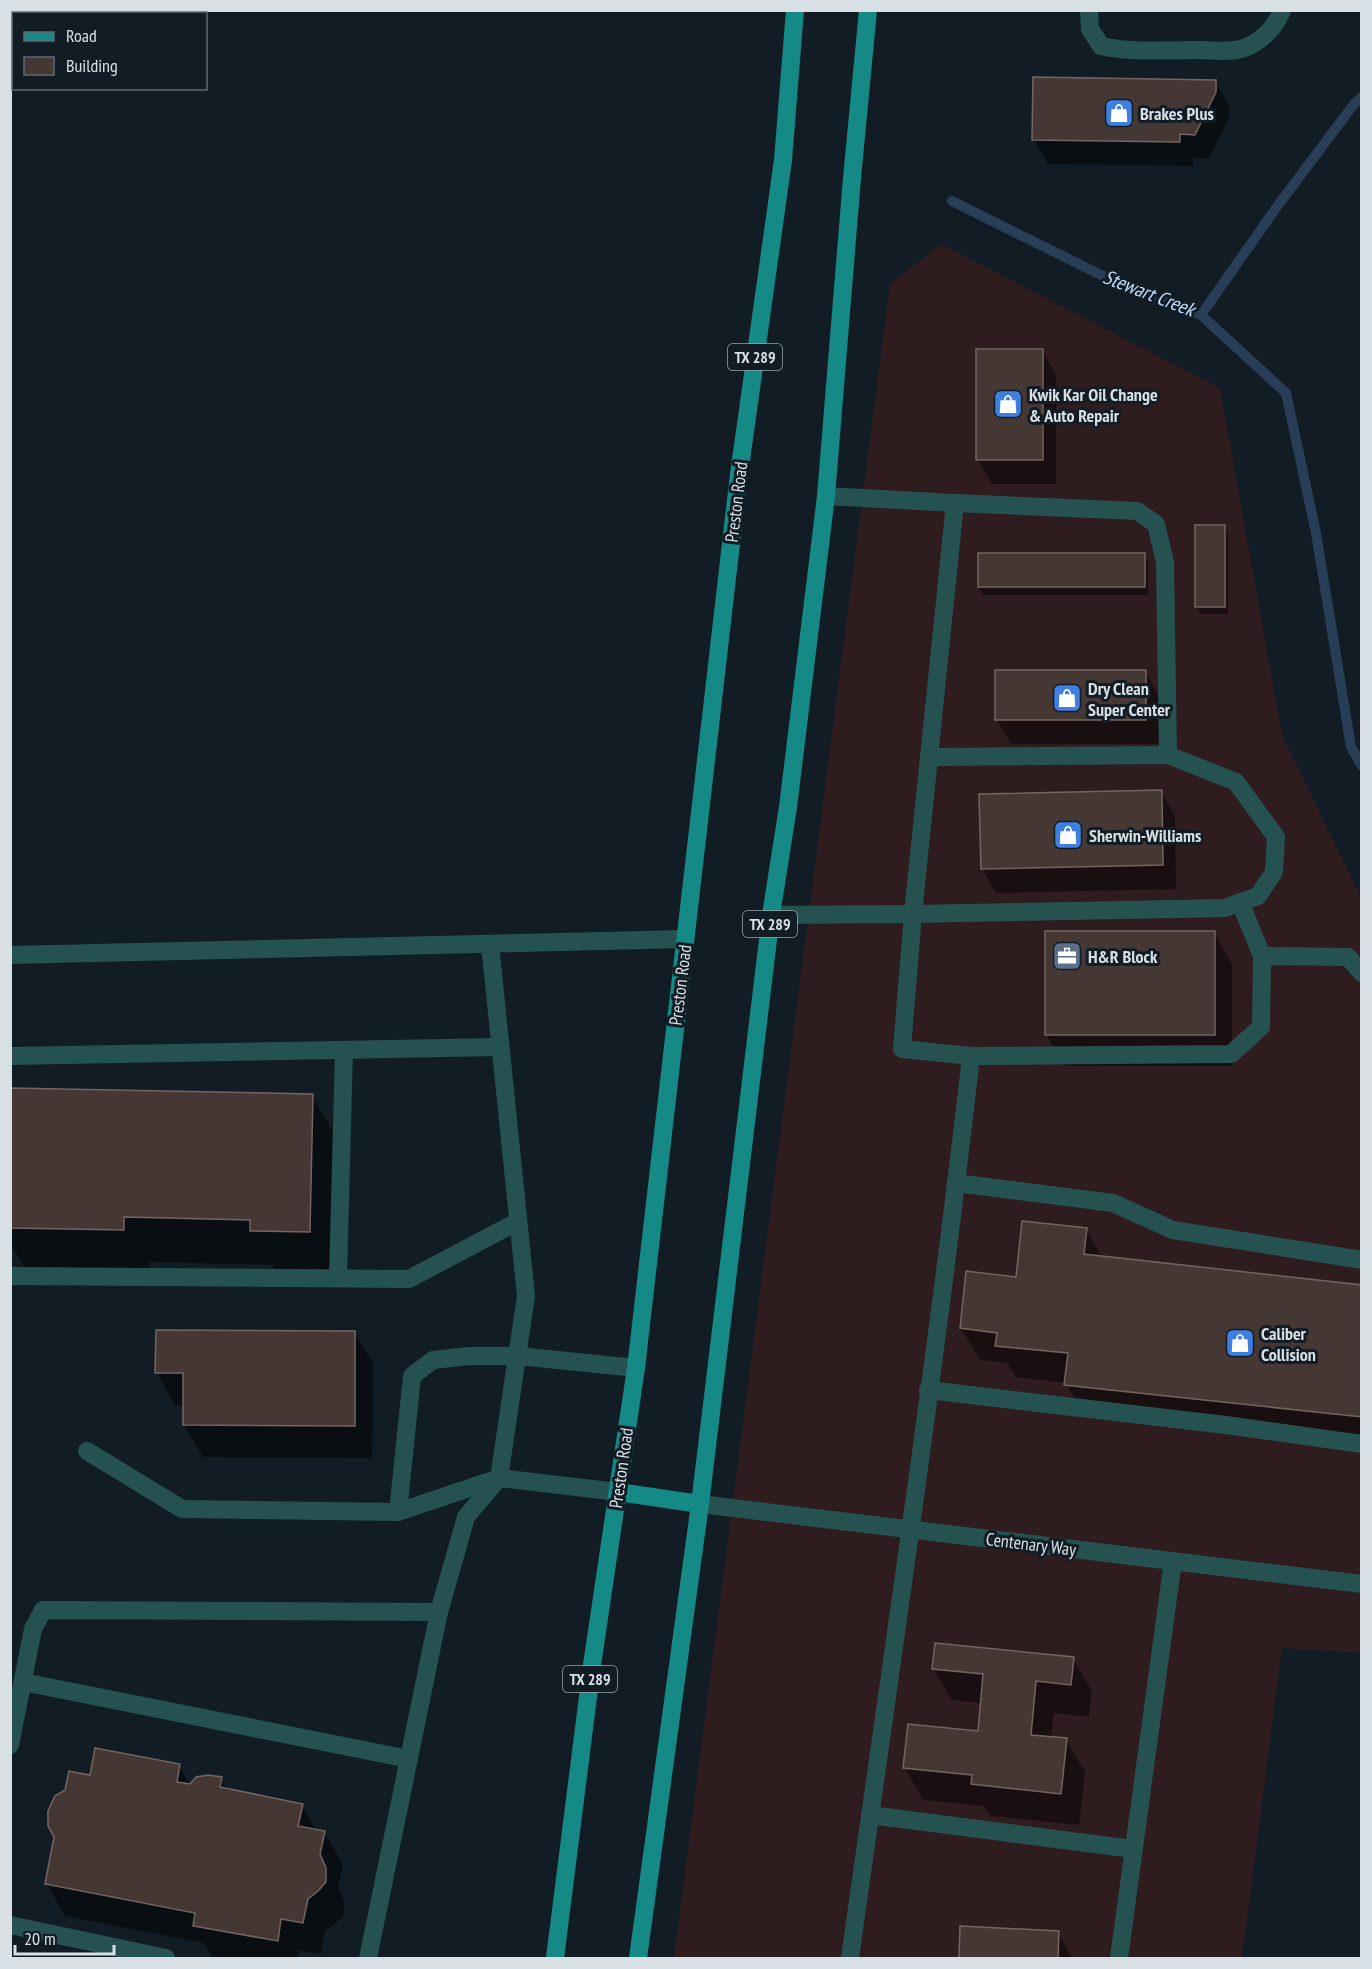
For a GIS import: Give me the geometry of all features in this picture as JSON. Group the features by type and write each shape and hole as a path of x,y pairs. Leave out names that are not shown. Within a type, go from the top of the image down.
{"main road":[{"name":"Preston Road","path":"555,1959 592,1665 636,1368 739,474 783,160 795,10"},
{"name":"TX 289","path":"638,1959 700,1504 771,915 788,807 826,496 868,10"},
{"path":"618,1492 700,1504"}],"street":[{"path":"1089,10 1090,29 1101,46 1119,50 1216,51 1244,48 1264,36 1278,22 1282,10"},
{"path":"826,496 1137,511 1156,524 1165,562 1168,755"},
{"path":"955,503 913,914 902,1049 971,1056 1231,1054 1261,1027 1262,956 1240,902"},
{"path":"771,915 1225,908 1258,896 1274,872 1276,837 1236,782 1168,755 929,757"},
{"path":"10,955 685,939"},
{"path":"368,1959 439,1612 466,1517 500,1478 526,1296 490,944"},
{"path":"1262,956 1348,957 1362,973"},
{"path":"10,1056 500,1047"},
{"path":"338,1278 344,1050"},
{"path":"850,1959 911,1530 971,1056"},
{"path":"956,1183 1113,1203 1173,1230 1362,1260"},
{"path":"10,1276 409,1280 518,1222"},
{"path":"398,1512 412,1377 433,1360 469,1356 518,1356 636,1368"},
{"path":"928,1390 1226,1425 1362,1444"},
{"path":"87,1450 182,1509 398,1512 500,1478 618,1492"},
{"name":"Centenary Way","path":"700,1504 1362,1584"},
{"path":"1119,1959 1173,1561"},
{"path":"10,1745 33,1629 43,1610 439,1612"},
{"path":"23,1683 409,1759"},
{"path":"870,1815 1133,1849"},
{"path":"10,1925 166,1959"}],"shaded area":[{"path":"941,244 1220,388 1282,735 1361,897 1361,1653 1282,1648 1242,1958 674,1958 890,284"}],"building":[{"name":"Brakes Plus","path":"1033,77 1216,80 1216,92 1195,135 1180,134 1180,142 1032,140"},
{"path":"976,349 1043,349 1043,460 976,460"},
{"path":"1195,525 1225,525 1225,607 1195,607"},
{"path":"978,553 1145,553 1145,587 978,587"},
{"path":"995,670 1146,670 1146,720 995,720"},
{"path":"1162,790 1163,865 981,869 979,794"},
{"path":"1045,931 1215,931 1215,1035 1045,1035"},
{"path":"10,1088 313,1094 310,1232 250,1231 250,1220 124,1217 124,1230 10,1228"},
{"path":"1022,1221 1087,1228 1084,1254 1362,1285 1362,1417 1064,1385 1068,1353 995,1346 997,1333 960,1328 966,1271 1016,1277"},
{"path":"156,1330 355,1331 355,1426 183,1425 183,1373 155,1373"},
{"path":"935,1643 1074,1657 1071,1685 1036,1681 1031,1735 1067,1738 1061,1794 971,1784 972,1775 903,1768 908,1724 978,1731 983,1674 932,1669"},
{"path":"95,1748 180,1764 177,1782 190,1784 196,1777 208,1775 222,1777 220,1787 303,1804 298,1826 325,1831 320,1854 326,1868 326,1882 308,1899 303,1923 281,1919 278,1941 193,1926 195,1913 45,1884 54,1837 48,1826 48,1811 55,1796 65,1790 69,1771 90,1775"},
{"path":"960,1926 1059,1931 1058,1958 959,1958"}],"waterway":[{"name":"Stewart Creek","path":"1201,315 1276,208 1354,104 1362,97"},
{"path":"952,201 1111,280 1201,315 1286,393 1316,533 1351,747 1362,766"}],"place":[{"name":"Brakes Plus","path":"1119,113"},
{"name":"Kwik Kar Oil Change & Auto Repair","path":"1008,404"},
{"name":"Dry Clean Super Center","path":"1067,698"},
{"name":"Sherwin-Williams","path":"1068,835"},
{"name":"H&R Block","path":"1067,956"},
{"name":"Caliber Collision","path":"1240,1343"}]}
